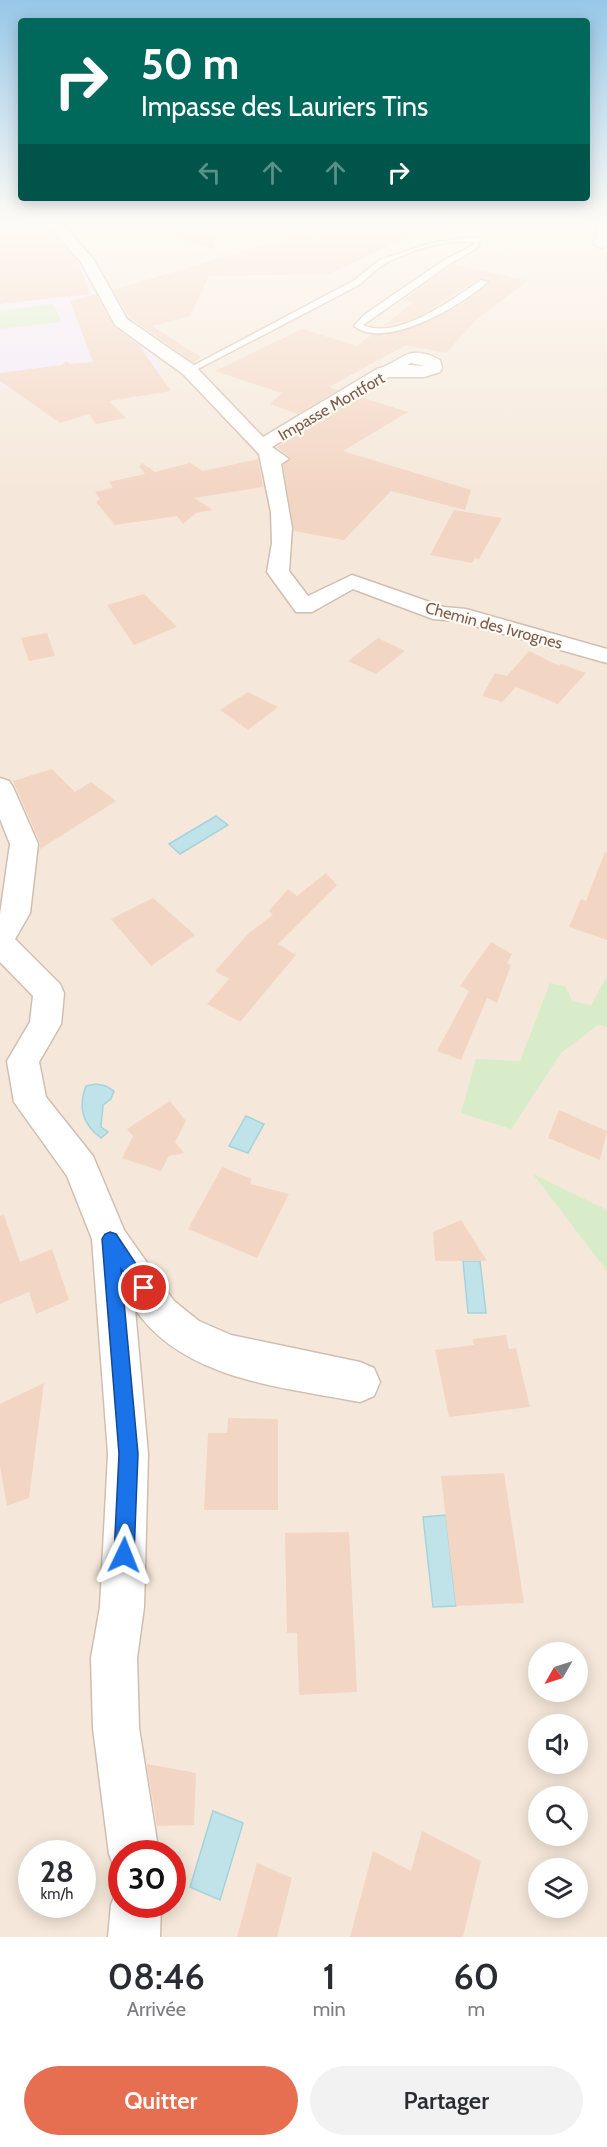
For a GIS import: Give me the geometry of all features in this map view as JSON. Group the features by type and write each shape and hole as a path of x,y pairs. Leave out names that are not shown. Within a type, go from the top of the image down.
{"street":[{"path":"115,311 121,322 189,370 270,453"},
{"name":"Impasse Montfort","path":"270,453 383,373 401,369"},
{"name":"Chemin des Ivrognes","path":"270,453 275,474 283,552 278,572 290,585 304,607 352,581 441,614 458,614 607,656"},
{"path":"0,787 24,844 16,913 0,938"},
{"path":"0,943 49,993 45,1024 23,1061 30,1101 81,1167 110,1239 166,1320 194,1341 228,1354 360,1382"},
{"path":"110,1239 128,1454 122,1607 114,1658 116,1728 133,1840"},
{"path":"134,1937 135,1918"}],"lane":[{"path":"189,370 301,311"},
{"path":"374,311 358,326 362,330 390,331 438,311"}],"shaded area":[{"path":"0,311 607,311 607,1937 0,1937"},
{"path":"0,311 105,311 113,330 123,329 156,354 162,370 0,389"}],"green space":[{"path":"0,311 57,311 61,322 0,329"},
{"path":"607,976 607,1027 598,1025 561,1053 511,1129 461,1113 476,1059 520,1061 550,983 566,987 572,1001 591,1005"},
{"path":"533,1174 607,1210 607,1271"}],"water":[{"path":"216,816 228,825 180,854 169,844"},
{"path":"96,1084 114,1091 111,1099 103,1105 101,1127 108,1132 101,1138 86,1121 82,1108 86,1086"},
{"path":"246,1116 264,1124 248,1153 229,1146"},
{"path":"463,1261 480,1261 486,1313 468,1313"},
{"path":"446,1515 456,1606 433,1607 423,1517"},
{"path":"213,1811 243,1823 220,1900 190,1887"}],"building":[{"path":"74,311 105,311 113,326 143,348 140,347 171,391 109,401 126,418 96,424 89,414 60,423 0,381 0,373 62,365 66,361 70,364 93,362"},
{"path":"126,311 192,311 190,316 152,326 201,357 194,363 129,317"},
{"path":"401,311 427,311 407,321 383,326"},
{"path":"448,311 487,311 446,353 406,345 329,387 338,390 298,414 270,404 282,393 215,371 302,329 357,346 371,335 385,335 424,324"},
{"path":"360,397 408,412 343,451 471,490 465,510 391,491 344,540 294,531 283,465 291,458 277,447"},
{"path":"258,459 263,487 194,498 213,510 196,513 183,524 177,516 115,525 96,502 100,499 95,492 113,488 109,482 145,474 139,466 142,463 155,472 190,463 203,471"},
{"path":"454,510 502,518 479,559 475,558 472,563 430,555"},
{"path":"144,594 177,627 134,645 107,605"},
{"path":"47,633 55,656 29,661 21,638"},
{"path":"378,638 405,651 376,674 348,661"},
{"path":"529,651 559,666 561,664 586,673 558,704 516,687 502,702 482,696 495,673 507,676"},
{"path":"248,692 278,707 248,730 220,710"},
{"path":"52,769 75,792 91,782 116,801 40,849 40,843 13,781"},
{"path":"605,852 607,853 607,940 569,927 581,899 586,901"},
{"path":"326,873 337,885 278,944 296,955 240,1022 207,1004 229,979 215,971 249,933 273,915 269,911 288,889 297,896"},
{"path":"153,898 195,935 151,966 111,919"},
{"path":"491,942 512,954 507,963 511,965 497,1003 487,998 461,1060 437,1051 469,991 460,986"},
{"path":"170,1101 186,1121 175,1142 184,1153 169,1156 161,1171 122,1158 133,1136 127,1129"},
{"path":"559,1110 607,1131 600,1160 548,1138"},
{"path":"222,1167 252,1179 250,1184 289,1194 257,1258 188,1229"},
{"path":"4,1215 20,1262 52,1249 69,1300 36,1314 29,1292 0,1304 0,1216"},
{"path":"461,1220 487,1261 435,1261 433,1232"},
{"path":"506,1335 509,1349 516,1348 530,1407 449,1417 435,1350 474,1345 473,1339"},
{"path":"44,1383 29,1498 7,1506 0,1466 0,1404"},
{"path":"228,1418 278,1419 278,1510 204,1510 208,1433 227,1433"},
{"path":"504,1473 524,1603 456,1606 441,1476"},
{"path":"349,1532 357,1692 299,1695 297,1633 287,1633 285,1533"},
{"path":"147,1764 196,1773 194,1825 157,1826"},
{"path":"422,1831 481,1861 463,1937 350,1937 373,1851 411,1871"},
{"path":"257,1863 292,1878 277,1937 237,1937"}],"route":[{"path":"124,1555 128,1454 110,1239 144,1288"}]}
